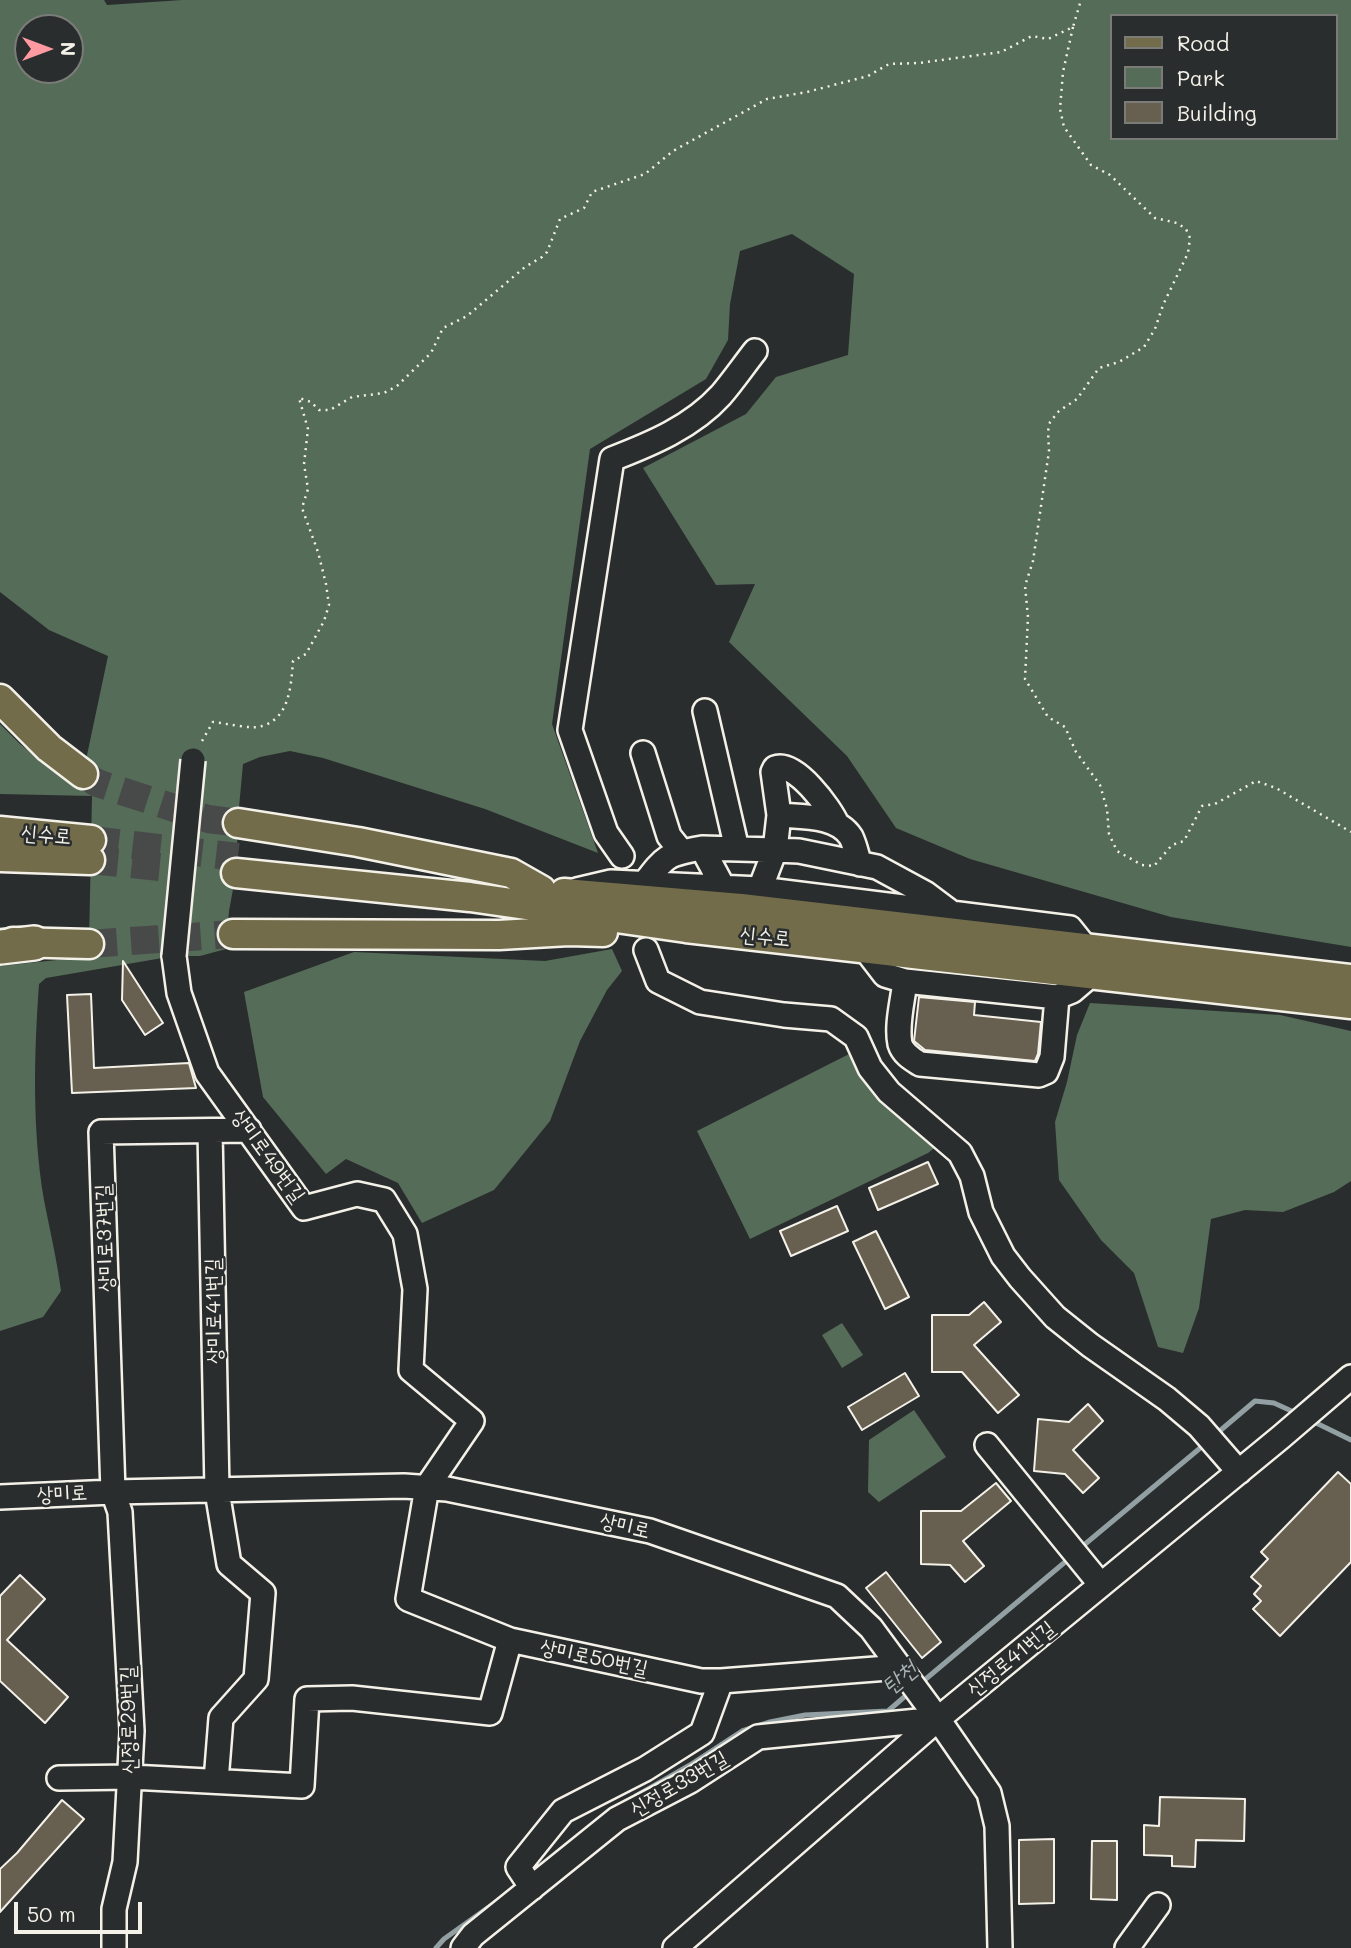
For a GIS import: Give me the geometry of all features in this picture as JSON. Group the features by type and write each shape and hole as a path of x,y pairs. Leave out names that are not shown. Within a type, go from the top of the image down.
{"highway":[{"path":"0,947 34,943"}],"main road":[{"path":"0,699 49,748 83,774"},
{"path":"238,823 358,842 511,873 551,892"},
{"name":"신수로","path":"0,831 90,850 0,858"},
{"name":"신수로","path":"1089,961 865,948 686,929 237,865 380,874 741,908 1089,961 1295,985"},
{"path":"233,934 499,935 569,931 645,934 686,929"},
{"path":"0,942 89,944"},
{"path":"1295,985 1351,979"},
{"path":"1295,985 1351,1004"}],"street":[{"path":"622,856 606,833 570,730 612,459 644,447 690,423 720,396 755,351"},
{"path":"705,711 737,849"},
{"path":"643,753 669,836 691,849 723,887"},
{"name":"상미로49번길","path":"193,760 174,956 179,993 207,1073 304,1209 357,1194 384,1200 405,1234 415,1289 411,1370 472,1421 427,1487"},
{"path":"760,889 775,850 779,815 773,772 775,768 784,766 792,770 829,807 838,824 851,838 860,864"},
{"path":"779,815 838,824"},
{"path":"644,884 662,860 691,849 799,851 877,867 925,893 952,913"},
{"path":"551,892 611,882 760,889 1070,928 1089,961 1072,991 1057,997 905,981 884,975 865,948"},
{"path":"646,950 658,981 700,1002 784,1015 831,1018 856,1037 870,1069 889,1092 960,1153 972,1176 981,1212 1003,1256 1020,1278 1055,1317 1167,1399 1199,1426 1239,1472"},
{"path":"905,981 900,1046 908,1057 920,1065 1039,1075 1046,1072 1052,1057 1057,997"},
{"name":"상미로37번길","path":"113,1492 101,1132 249,1130"},
{"name":"상미로41번길","path":"210,1131 217,1491 229,1564 263,1593 256,1679 222,1718 216,1781"},
{"name":"신정로41번길","path":"675,1948 938,1719 1351,1377"},
{"path":"987,1445 1101,1585"},
{"name":"상미로","path":"0,1497 404,1486 447,1489 650,1531 837,1596 871,1628 989,1793 998,1826 1000,1948"},
{"name":"상미로50번길","path":"427,1487 408,1599 510,1640 701,1681 901,1667"},
{"name":"신정로29번길","path":"113,1492 120,1512 132,1731 125,1862 114,1909 114,1948"},
{"path":"59,1778 131,1777 302,1786 307,1699 352,1698 490,1713 510,1640"},
{"path":"532,1888 518,1867 563,1811 645,1769 702,1732 721,1681"},
{"name":"신정로33번길","path":"463,1948 473,1935 617,1819 690,1781 758,1737 938,1719"},
{"path":"1127,1948 1158,1905"}],"path":[{"path":"1081,0 1063,72 1060,109 1064,127 1091,165 1110,175 1155,218 1177,223 1186,229 1190,238 1188,253 1163,305 1155,329 1144,347 1119,362 1100,368 1077,399 1059,411 1050,422 1049,451 1033,561 1025,586 1028,617 1025,679 1048,717 1065,727 1076,752 1100,785 1107,808 1109,834 1117,851 1142,865 1154,866 1172,845 1184,841 1202,806 1215,804 1256,781 1276,788 1351,832"},
{"path":"193,760 213,722 262,727 281,715 286,706 293,661 306,654 324,621 328,605 326,584 302,508 308,489 304,464 308,429 299,398 311,402 319,410 330,410 352,397 384,393 397,386 431,353 443,328 467,316 525,267 542,257 547,252 560,219 584,208 592,192 645,174 673,151 767,99 868,76 889,64 919,63 1001,52 1032,36 1048,39 1073,27"}],"green space":[{"path":"0,0 104,0 107,5 182,0 1351,0 1351,947 1171,917 970,859 896,828 847,756 729,642 755,584 716,585 643,468 746,414 776,377 848,355 854,274 792,234 740,251 730,304 728,340 706,379 590,449 552,724 598,853 485,809 323,758 290,751 260,757 243,764 236,873 226,949 200,956 174,956 46,978 39,984 35,1065 37,1146 61,1291 43,1317 0,1331 0,966 86,957 89,944 92,796 0,794 0,724 20,744 76,789 83,774 108,656 49,630 0,592"},
{"path":"612,949 622,971 607,990 580,1041 550,1121 494,1190 422,1223 398,1183 346,1159 326,1174 263,1097 244,992 354,952 545,961"},
{"path":"1090,1003 1280,1015 1351,1031 1351,1181 1334,1192 1283,1212 1245,1210 1211,1219 1199,1308 1183,1353 1158,1347 1134,1273 1101,1240 1059,1180 1055,1122 1077,1035"},
{"path":"861,1048 946,1139 928,1153 750,1239 697,1131"},
{"path":"842,1323 863,1355 842,1368 822,1335"},
{"path":"914,1410 946,1457 879,1502 868,1492 869,1440"}],"building":[{"path":"123,961 163,1023 145,1035 122,1000"},
{"path":"91,994 94,1068 189,1063 196,1088 72,1093 67,995"},
{"path":"919,997 975,1002 974,1015 1041,1022 1035,1061 925,1050 914,1041"},
{"path":"928,1162 938,1184 878,1210 869,1188"},
{"path":"837,1206 848,1231 791,1256 780,1231"},
{"path":"876,1231 909,1297 885,1309 853,1242"},
{"path":"984,1302 1001,1322 974,1345 1019,1395 998,1413 962,1372 932,1372 932,1315 969,1315"},
{"path":"905,1373 919,1396 862,1430 848,1407"},
{"path":"1088,1404 1103,1421 1073,1450 1099,1478 1083,1493 1065,1474 1034,1471 1038,1419 1069,1422"},
{"path":"1338,1472 1351,1484 1351,1562 1280,1636 1253,1609 1261,1601 1254,1594 1261,1586 1251,1577 1268,1559 1261,1552"},
{"path":"996,1483 1011,1501 963,1541 984,1566 965,1582 950,1565 921,1564 921,1511 961,1511"},
{"path":"886,1572 941,1642 922,1658 866,1588"},
{"path":"20,1575 45,1599 7,1640 68,1697 45,1723 0,1681 0,1596"},
{"path":"1160,1797 1245,1799 1244,1841 1196,1840 1195,1867 1172,1866 1172,1856 1144,1855 1144,1825 1159,1826"},
{"path":"62,1800 84,1819 0,1912 0,1869"},
{"path":"1054,1839 1054,1903 1019,1904 1019,1840"},
{"path":"1092,1841 1117,1841 1117,1900 1091,1899"}],"waterway":[{"name":"탄천","path":"1215,1435 1255,1401 1274,1403 1298,1414"},
{"name":"탄천","path":"1310,1420 1351,1440"},
{"name":"탄천","path":"1078,1550 1205,1444"},
{"name":"탄천","path":"921,1683 1071,1557"},
{"name":"탄천","path":"636,1796 742,1731 805,1715 888,1711 910,1692"},
{"name":"탄천","path":"562,1849 607,1814"},
{"name":"탄천","path":"436,1948 444,1939 500,1899"}],"tunnel":[{"path":"83,774 97,783 208,819 238,823"},
{"path":"91,840 238,857"},
{"path":"90,860 160,867"},
{"path":"89,944 233,934"}]}
